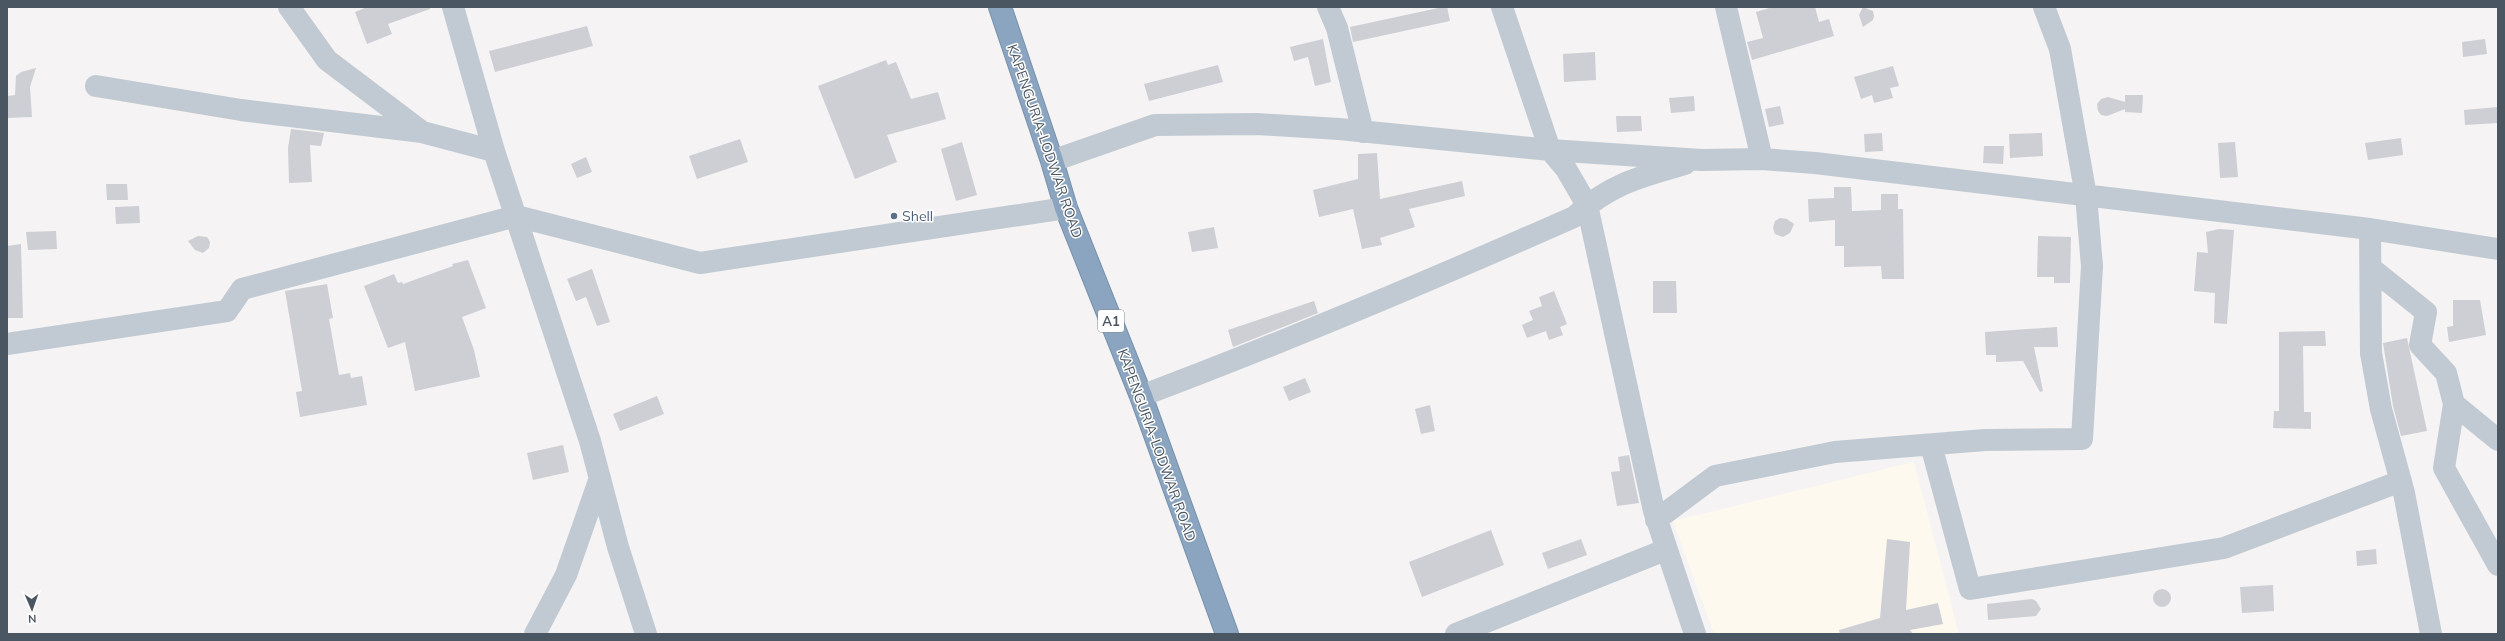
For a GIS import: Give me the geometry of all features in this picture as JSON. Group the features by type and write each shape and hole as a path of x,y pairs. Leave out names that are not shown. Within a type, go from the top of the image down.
{"highway":[{"name":"KAPENGURIA-LODWAR ROAD","path":"1000,7 1052,161 1066,208 1141,396 1227,634"}],"street":[{"path":"289,7 327,60 422,132"},
{"path":"453,7 494,151 590,441 618,548 646,634"},
{"path":"1328,7 1337,28 1363,132"},
{"path":"1502,7 1550,150 1566,169 1587,205 1656,520 1695,634"},
{"path":"1726,7 1762,159"},
{"path":"1656,520 1715,476 1836,452 1985,440 2082,439 2092,266 2086,196 2060,49 2044,7"},
{"path":"96,86 241,110 422,132 494,151"},
{"path":"1052,161 1155,125 1257,124 1363,132 1550,150 1701,160 1762,159 1998,184 2086,196 2370,229 2498,249"},
{"path":"1141,396 1241,359 1400,294 1574,217 1598,196 1630,180 1701,160"},
{"path":"7,344 227,311 242,289 516,216 700,263 1066,208"},
{"path":"2370,229 2371,354 2381,409 2401,481 2431,634"},
{"path":"2370,268 2426,312 2420,345 2446,373 2454,404 2444,468 2498,565"},
{"path":"2454,404 2498,440"},
{"path":"1931,445 1970,589 2224,548 2401,481"},
{"path":"534,634 566,575 600,478"},
{"path":"1456,634 1665,550"}],"shaded area":[{"path":"1914,462 1959,634 1714,634 1673,521"}],"building":[{"path":"367,7 430,7 430,9 388,24 392,34 367,44 355,12"},
{"path":"1447,7 1450,21 1353,42 1350,27"},
{"path":"1773,7 1815,7 1819,22 1829,19 1834,36 1752,60 1747,42 1763,38 1756,12"},
{"path":"1863,7 1873,11 1874,16 1873,20 1863,27 1859,15"},
{"path":"587,26 593,46 495,72 489,51"},
{"path":"1323,39 1331,82 1315,86 1308,57 1294,61 1290,47"},
{"path":"2485,39 2487,54 2463,57 2462,42"},
{"path":"1595,52 1596,80 1564,82 1563,54"},
{"path":"886,60 888,65 896,62 911,99 938,92 946,119 887,135 897,162 855,179 818,86"},
{"path":"1218,65 1223,82 1149,101 1144,84"},
{"path":"1893,66 1899,86 1890,88 1893,98 1874,103 1872,95 1861,99 1854,77"},
{"path":"36,68 30,87 32,117 7,118 7,96 15,95 16,76 21,72"},
{"path":"2125,95 2143,95 2142,113 2125,112 2125,109 2107,116 2101,115 2098,111 2097,104 2101,99 2108,97 2125,102"},
{"path":"1694,96 1695,111 1671,113 1669,98"},
{"path":"1780,106 1784,124 1769,127 1765,109"},
{"path":"2498,107 2498,123 2465,125 2464,110"},
{"path":"1616,116 1641,116 1642,131 1617,132"},
{"path":"291,129 324,133 321,146 310,145 312,182 289,183 288,148"},
{"path":"1882,133 1883,151 1865,152 1864,134"},
{"path":"2042,133 2043,156 2010,158 2009,134"},
{"path":"2401,138 2403,155 2368,160 2365,143"},
{"path":"740,139 748,162 697,179 689,156"},
{"path":"962,142 977,195 956,201 941,149"},
{"path":"2235,142 2238,177 2220,178 2218,143"},
{"path":"1984,146 2004,146 2003,164 1983,163"},
{"path":"1377,153 1380,199 1462,181 1465,196 1409,209 1415,227 1380,238 1382,245 1362,249 1353,209 1319,217 1313,190 1358,179 1358,154"},
{"path":"586,157 592,172 577,178 571,164"},
{"path":"106,184 127,184 128,200 107,200"},
{"path":"1834,187 1851,187 1852,211 1881,210 1881,194 1898,194 1898,209 1903,209 1904,279 1882,279 1881,266 1844,267 1844,246 1835,246 1835,220 1809,222 1808,199 1834,198"},
{"path":"139,206 140,223 116,224 115,207"},
{"path":"1780,218 1787,219 1794,224 1790,233 1783,237 1775,234 1773,228 1775,221"},
{"path":"1214,227 1218,248 1192,252 1188,232"},
{"path":"2219,229 2234,230 2227,324 2214,323 2215,293 2194,291 2197,252 2208,253 2206,232"},
{"path":"56,231 57,249 28,250 26,232"},
{"path":"198,236 207,237 210,242 209,248 203,253 195,250 188,241"},
{"path":"2038,236 2071,237 2070,283 2054,283 2054,277 2037,277"},
{"path":"21,244 23,318 7,318 7,246"},
{"path":"468,260 486,308 462,317 474,350 480,377 415,391 405,342 388,348 364,286 394,274 398,283 402,282 403,284 453,266 452,264"},
{"path":"592,269 610,322 597,326 586,297 576,301 567,279"},
{"path":"1653,281 1676,281 1677,313 1653,313"},
{"path":"327,284 333,318 329,319 339,375 350,373 351,378 362,376 367,405 300,417 296,392 302,391 285,291"},
{"path":"1554,291 1567,324 1560,327 1563,335 1549,340 1546,331 1527,338 1522,325 1533,320 1529,311 1542,306 1539,297"},
{"path":"2453,300 2480,300 2486,335 2449,342 2447,327 2453,326"},
{"path":"1314,301 1318,313 1233,347 1228,330"},
{"path":"2057,327 2058,347 2034,347 2043,391 2040,392 2023,361 1996,362 1996,355 1986,355 1985,332"},
{"path":"2325,331 2326,346 2303,346 2304,412 2311,412 2311,429 2273,428 2274,411 2279,411 2279,332"},
{"path":"2407,338 2427,431 2401,436 2393,406 2383,343"},
{"path":"1305,378 1311,392 1289,401 1283,387"},
{"path":"657,396 664,414 620,431 613,414"},
{"path":"1430,405 1435,431 1421,434 1415,409"},
{"path":"563,445 569,472 533,480 527,453"},
{"path":"1629,455 1639,503 1617,506 1611,472 1620,471 1618,457"},
{"path":"1491,530 1504,565 1422,597 1409,562"},
{"path":"1581,539 1587,555 1548,569 1542,553"},
{"path":"1887,539 1910,542 1906,610 1938,603 1943,624 1910,630 1913,634 1840,634 1839,630 1880,618"},
{"path":"2376,549 2377,564 2357,566 2356,551"},
{"path":"2273,585 2274,611 2242,613 2240,587"},
{"path":"2162,589 2168,592 2171,598 2168,604 2162,607 2156,604 2153,598 2156,592"},
{"path":"2032,599 2036,601 2041,609 2036,616 1988,620 1987,604"}],"place":[{"name":"Shell","path":"894,216"}]}
